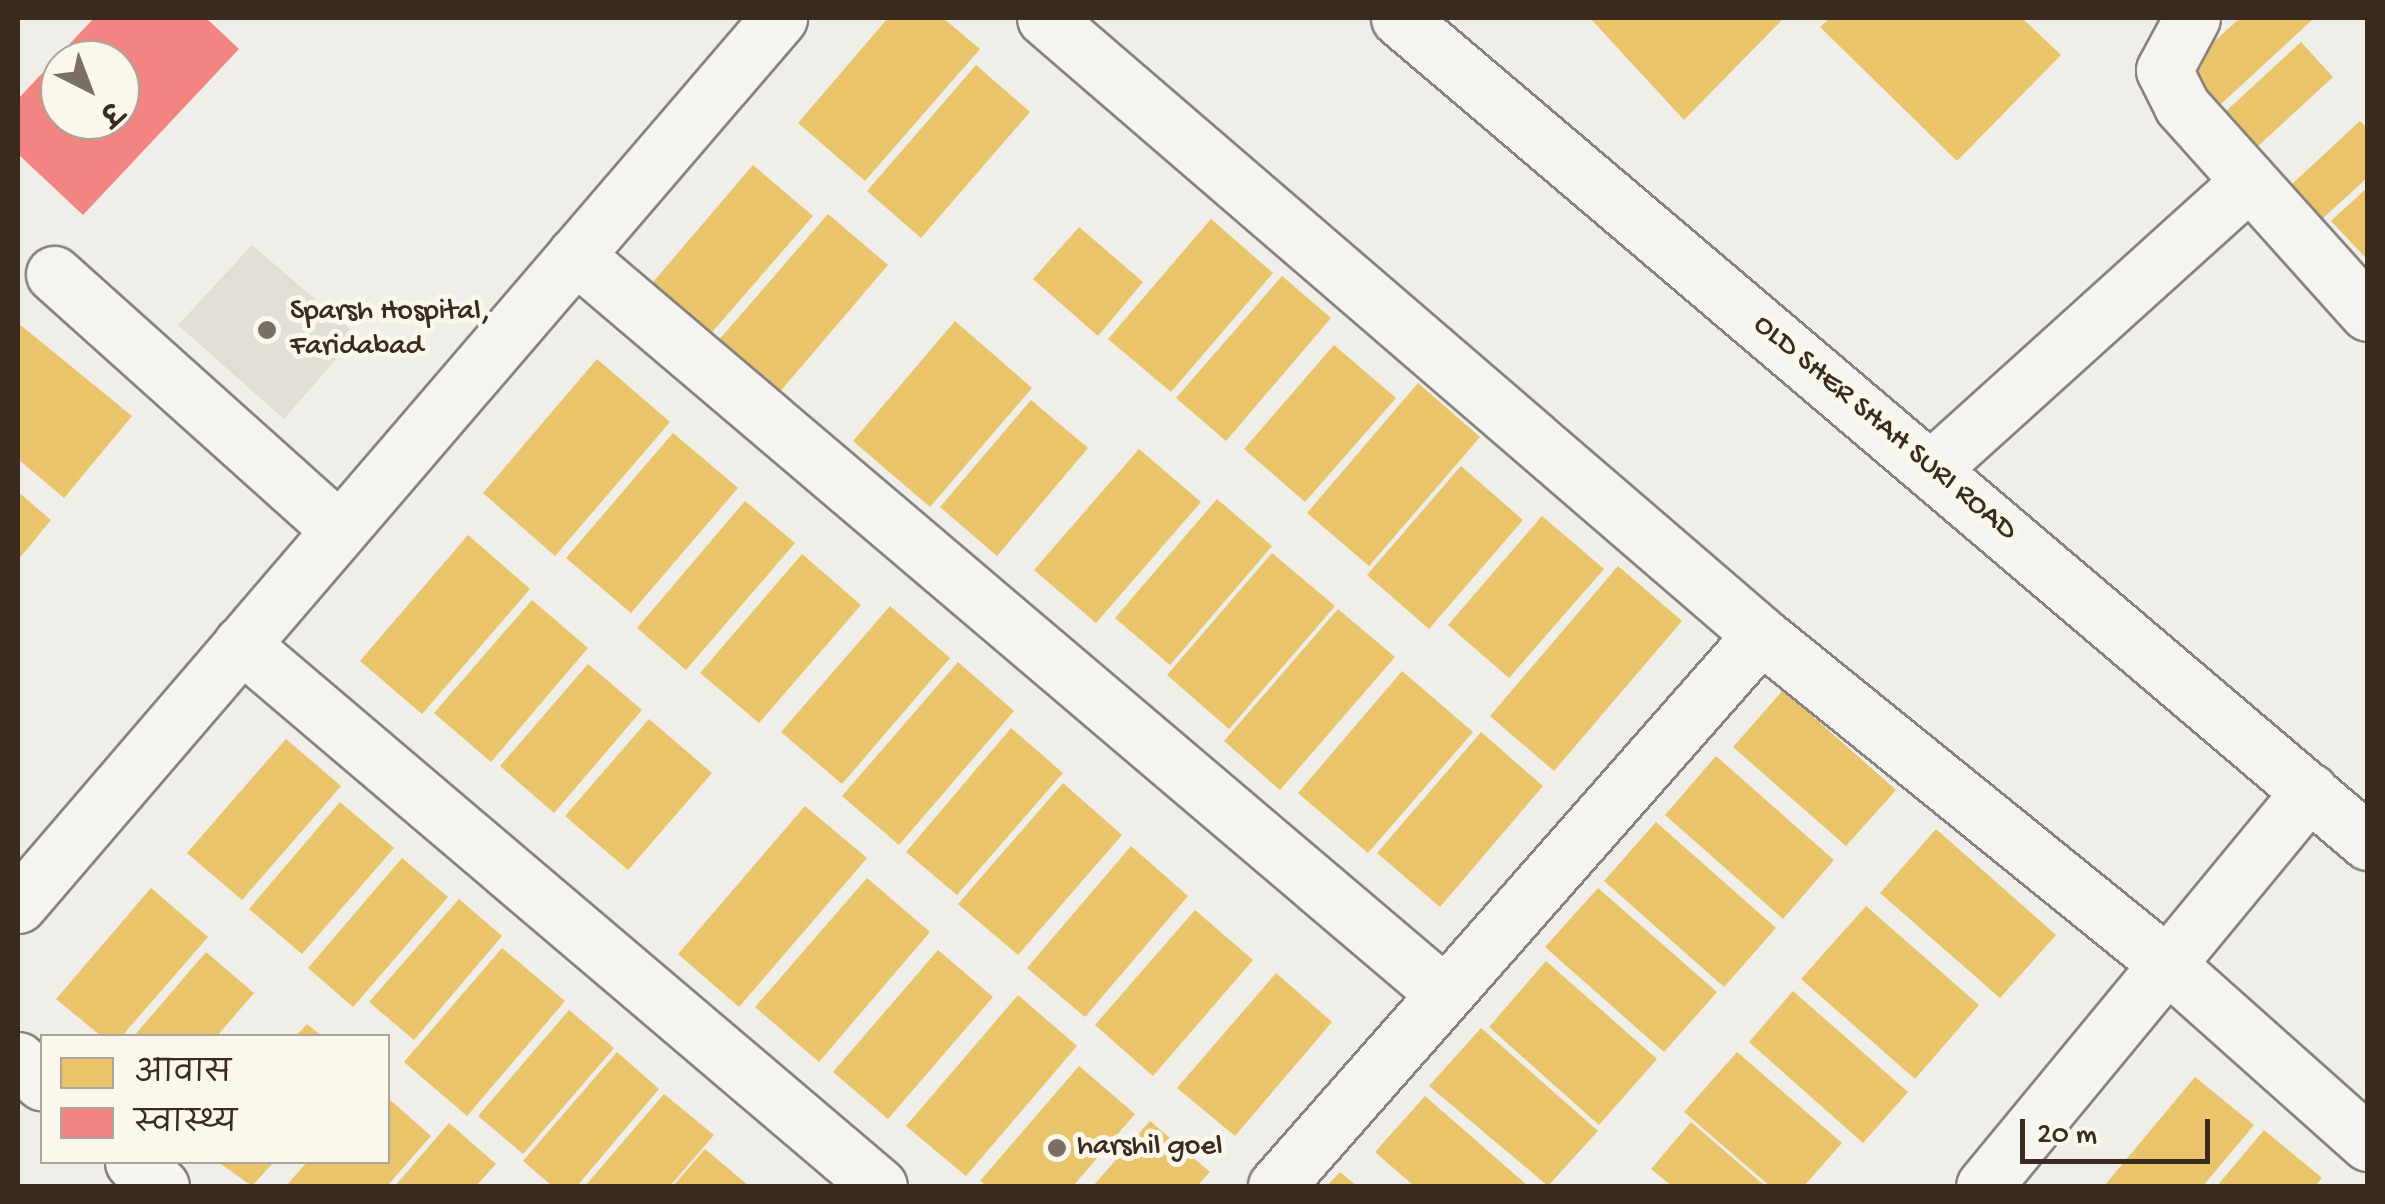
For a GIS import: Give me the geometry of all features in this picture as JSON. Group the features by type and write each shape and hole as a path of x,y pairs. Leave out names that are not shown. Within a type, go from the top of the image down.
{"street":[{"path":"18,905 779,18"},
{"path":"1045,18 1761,634 2167,964 2368,1143"},
{"name":"OLD SHER SHAH SURI ROAD","path":"1399,18 2368,842"},
{"path":"2192,18 2164,70 2182,106 2368,313"},
{"path":"1931,469 2248,183"},
{"path":"575,255 1445,994"},
{"path":"54,274 339,530"},
{"path":"1276,1186 1761,634"},
{"path":"242,644 879,1186"},
{"path":"1984,1186 2310,791"},
{"path":"18,1060 40,1080"},
{"path":"135,1164 161,1186"}],"shaded area":[{"name":"Sparsh Hospital, Faridabad","path":"252,245 357,335 284,419 178,325"}],"building: आवास":[{"path":"888,18 943,18 980,49 865,181 798,123"},
{"path":"1590,18 1784,18 1684,120"},
{"path":"1830,18 2022,18 2061,55 1957,161 1820,27"},
{"path":"2240,18 2312,20 2220,105 2186,67"},
{"path":"2301,42 2333,77 2256,148 2224,113"},
{"path":"976,65 1030,112 921,238 867,191"},
{"path":"2360,121 2368,129 2368,177 2322,219 2291,185"},
{"path":"753,165 813,216 707,338 648,288"},
{"path":"2368,187 2368,255 2365,257 2331,221"},
{"path":"828,214 888,265 778,394 718,341"},
{"path":"1211,219 1273,273 1171,392 1108,339"},
{"path":"1079,227 1143,282 1098,336 1033,279"},
{"path":"1282,276 1331,318 1226,441 1176,398"},
{"path":"955,321 1032,388 930,507 853,441"},
{"path":"18,323 132,416 64,498 18,459"},
{"path":"1334,345 1396,398 1305,502 1244,449"},
{"path":"597,359 670,422 555,556 483,493"},
{"path":"1418,383 1480,437 1369,566 1307,513"},
{"path":"1031,400 1088,448 997,556 940,507"},
{"path":"673,433 738,488 631,613 566,558"},
{"path":"1139,449 1201,502 1096,623 1034,570"},
{"path":"1461,466 1523,520 1429,629 1367,575"},
{"path":"18,492 51,520 18,560"},
{"path":"1217,499 1272,546 1170,665 1115,618"},
{"path":"745,501 795,543 686,670 637,628"},
{"path":"1542,516 1604,569 1509,678 1448,625"},
{"path":"468,535 530,589 422,714 360,661"},
{"path":"1272,553 1335,606 1229,729 1167,675"},
{"path":"802,554 861,605 759,723 700,673"},
{"path":"1618,566 1682,621 1554,771 1490,716"},
{"path":"532,600 588,648 491,762 434,713"},
{"path":"890,606 950,658 842,784 781,732"},
{"path":"1338,609 1395,657 1280,790 1224,741"},
{"path":"958,662 1014,711 899,845 842,796"},
{"path":"588,664 642,710 554,813 500,766"},
{"path":"1402,671 1473,732 1368,853 1298,793"},
{"path":"1783,690 1896,790 1846,846 1733,747"},
{"path":"649,719 712,773 628,870 565,816"},
{"path":"1011,728 1063,773 957,895 906,852"},
{"path":"1481,732 1543,786 1440,907 1377,853"},
{"path":"286,739 341,786 242,900 187,853"},
{"path":"1716,756 1834,860 1783,919 1665,815"},
{"path":"1063,783 1122,835 1018,955 958,904"},
{"path":"340,802 394,848 302,954 249,909"},
{"path":"805,806 867,858 739,1007 678,954"},
{"path":"1656,822 1776,928 1724,987 1604,881"},
{"path":"1936,829 2056,935 2000,998 1880,893"},
{"path":"1131,846 1188,896 1085,1017 1027,968"},
{"path":"402,858 448,897 353,1007 308,968"},
{"path":"867,878 930,932 819,1062 755,1007"},
{"path":"151,888 208,937 124,1034 99,1034 56,999"},
{"path":"1598,888 1717,992 1664,1052 1545,947"},
{"path":"459,899 502,936 414,1040 369,1002"},
{"path":"1866,906 1979,1005 1915,1079 1801,979"},
{"path":"1195,910 1253,960 1153,1076 1095,1025"},
{"path":"502,948 565,1001 467,1116 404,1062"},
{"path":"938,950 993,997 888,1119 833,1072"},
{"path":"206,952 254,993 219,1034 136,1034"},
{"path":"1546,961 1657,1059 1599,1125 1489,1027"},
{"path":"1276,973 1332,1022 1235,1136 1177,1088"},
{"path":"1793,991 1908,1092 1863,1143 1749,1042"},
{"path":"1018,995 1077,1046 966,1176 906,1126"},
{"path":"569,1010 614,1048 523,1154 478,1116"},
{"path":"307,1024 320,1034 298,1034"},
{"path":"1481,1028 1598,1131 1548,1186 1429,1086"},
{"path":"617,1052 659,1089 577,1186 552,1186 523,1161"},
{"path":"1737,1052 1842,1143 1804,1186 1770,1186 1684,1112"},
{"name":"harshil goel","path":"1079,1066 1135,1114 1073,1186 987,1186 980,1181"},
{"path":"2195,1077 2254,1125 2203,1186 2104,1186"},
{"path":"664,1094 714,1135 670,1186 585,1186"},
{"path":"1425,1096 1528,1186 1414,1186 1375,1152"},
{"path":"390,1100 431,1136 387,1186 286,1186 305,1164 390,1164"},
{"path":"1150,1121 1210,1172 1197,1186 1093,1186"},
{"path":"1691,1122 1765,1186 1672,1186 1651,1169"},
{"path":"449,1123 496,1164 476,1186 395,1186"},
{"path":"2264,1130 2322,1178 2315,1186 2217,1186"},
{"path":"705,1149 749,1186 673,1186"},
{"path":"221,1164 272,1164 252,1186"},
{"path":"1340,1172 1357,1186 1327,1186"}],"building: स्वास्थ्य":[{"path":"94,18 206,18 239,49 83,215 18,154 18,99 40,76 40,140 140,140 140,40 73,40"}],"place":[{"name":"Sparsh Hospital, Faridabad","path":"267,330"},
{"name":"harshil goel","path":"1057,1148"}]}
